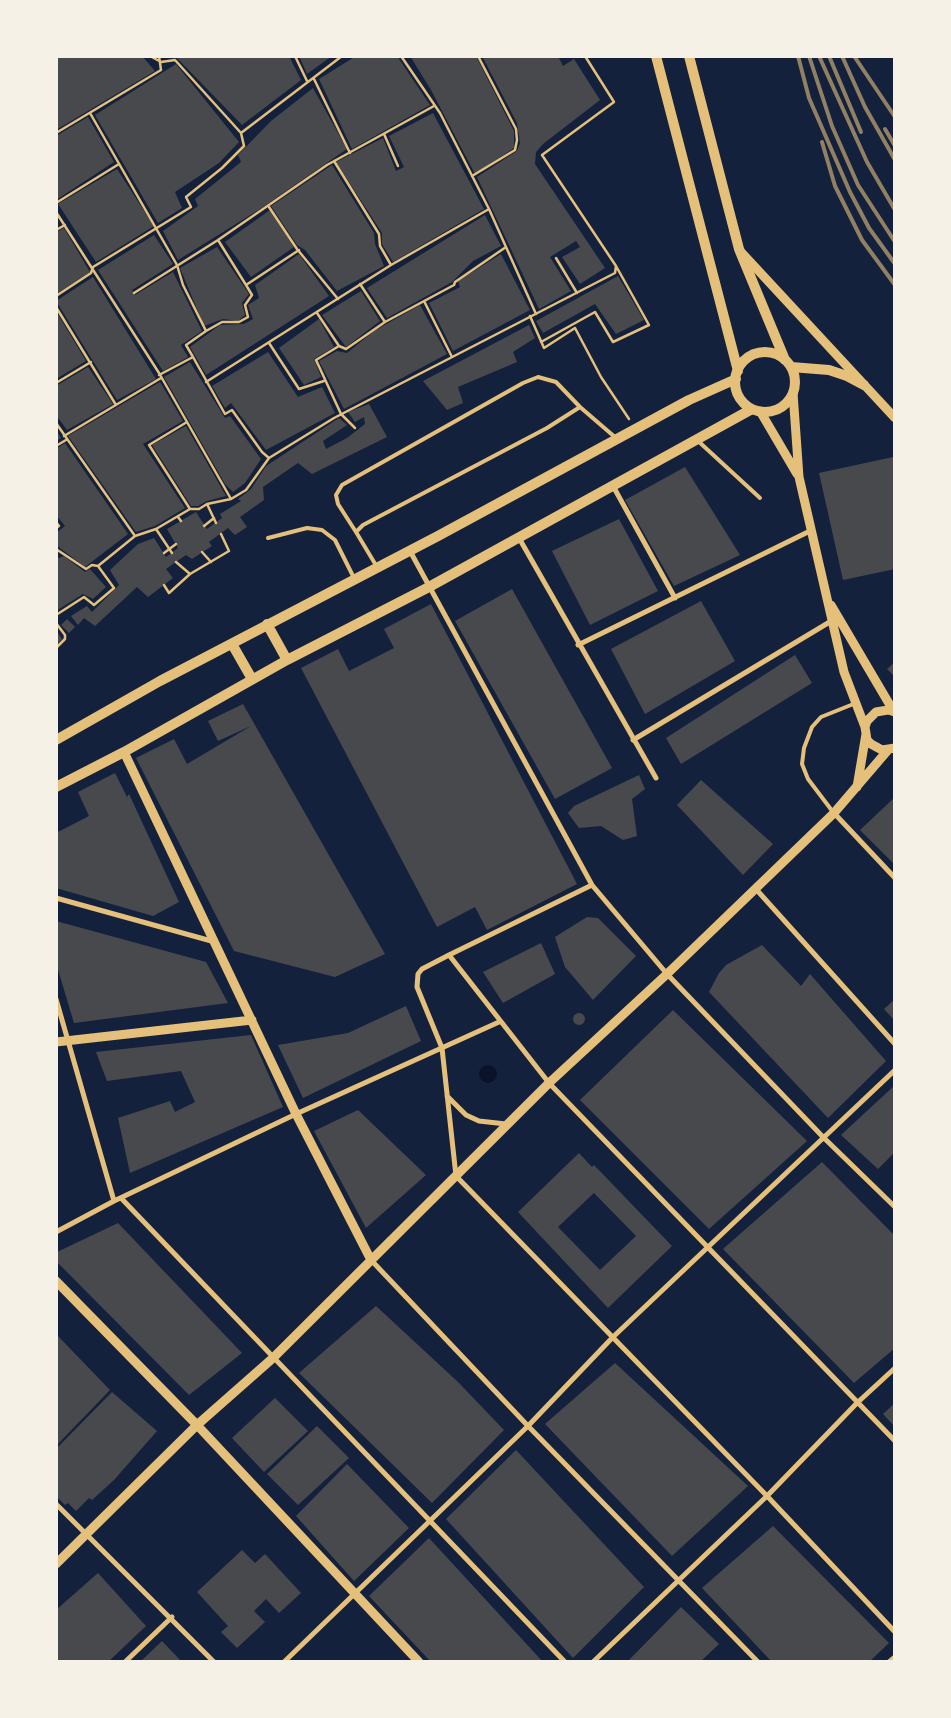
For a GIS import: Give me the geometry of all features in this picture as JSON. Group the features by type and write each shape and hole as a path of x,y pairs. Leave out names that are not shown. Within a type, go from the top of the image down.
{"main road":[{"path":"656,56 737,375 739,396 756,410"},
{"path":"56,787 124,752 287,660 429,587 697,440 756,410 780,408 793,393 795,385 788,364 739,250 690,56"},
{"path":"56,740 160,680 232,644 354,578 410,551 737,375 750,356 768,353 788,364 829,370 847,376 864,385"},
{"path":"268,624 287,660"},
{"path":"232,644 252,679"}],"street":[{"path":"739,250 895,418"},
{"path":"793,393 798,477 828,600 835,619 844,672 871,744 882,750 891,749"},
{"path":"756,410 798,477"},
{"path":"613,486 675,598"},
{"path":"578,645 812,530"},
{"path":"519,538 578,645 656,778"},
{"path":"410,551 592,885 667,974 823,1137 895,1207"},
{"path":"835,619 894,712"},
{"path":"633,740 835,619"},
{"path":"857,787 866,731 871,716 882,710 894,712"},
{"path":"56,1564 197,1425 273,1358 549,1083 667,974 834,813 891,749"},
{"path":"124,752 296,1114 371,1260 528,1426 758,1662"},
{"path":"834,813 895,878"},
{"path":"592,885 422,969 417,981 417,988 442,1048 456,1176 613,1336 895,1632"},
{"path":"755,888 895,1044"},
{"path":"56,898 215,943"},
{"path":"449,955 549,1083 895,1441"},
{"path":"56,999 114,1201"},
{"path":"56,1042 252,1020"},
{"path":"56,1232 114,1201 296,1114 500,1022"},
{"path":"284,1662 528,1426 613,1336 895,1070"},
{"path":"446,1096 466,1115 479,1121 508,1124"},
{"path":"121,1198 565,1662"},
{"path":"56,1281 197,1425 419,1662"},
{"path":"593,1662 767,1496 857,1403 895,1368"},
{"path":"56,1504 172,1617 214,1662"},
{"path":"124,1662 172,1617"},
{"path":"889,1662 895,1657"}],"lane":[{"path":"377,567 338,504 336,494 342,485 515,388 538,377 556,382 580,407 617,439"},
{"path":"356,532 383,514 547,428 580,407"},
{"path":"697,440 760,498"},
{"path":"268,538 307,528 322,530 334,540 354,578"},
{"path":"834,813 808,779 802,764 804,748 812,727 821,717 856,703"}],"path":[{"path":"56,296 91,273 93,267 158,229 191,207 186,197 222,168 244,146 241,133 174,60 161,62 150,56"},
{"path":"56,133 161,70 159,56"},
{"path":"295,56 307,81"},
{"path":"241,133 342,56"},
{"path":"401,56 434,106 472,176 489,209 536,314"},
{"path":"472,176 515,150 517,140 516,129 478,56"},
{"path":"541,342 595,312 613,342 649,325 616,266 542,156 614,102 585,56"},
{"path":"314,78 350,152"},
{"path":"134,293 269,207 333,162 434,106"},
{"path":"90,113 158,229 177,265 183,285 206,331"},
{"path":"384,134 398,166"},
{"path":"333,162 379,234 380,246 391,265"},
{"path":"56,203 119,164"},
{"path":"269,207 299,250 338,299"},
{"path":"206,382 269,344 391,265 489,209"},
{"path":"56,212 93,267 187,422 231,499"},
{"path":"56,230 65,225"},
{"path":"218,240 252,294 245,305 248,317 240,322 222,322 186,345 225,414 232,410 262,452 269,458"},
{"path":"317,313 338,346 346,349 385,322 454,285 460,278 506,247"},
{"path":"246,285 299,250"},
{"path":"556,258 577,293"},
{"path":"98,566 135,536 156,529 190,509 199,509 207,504 231,499 246,490 269,458 341,414 615,273 616,266"},
{"path":"360,284 385,322"},
{"path":"424,301 452,357"},
{"path":"115,305 119,302"},
{"path":"56,307 116,405"},
{"path":"530,316 544,348 575,328 601,377 636,429"},
{"path":"269,344 299,389 324,380"},
{"path":"338,346 316,360 341,414 355,428"},
{"path":"64,436 193,358"},
{"path":"56,383 91,362"},
{"path":"187,422 149,445 190,509"},
{"path":"56,423 66,440 135,536"},
{"path":"56,446 66,440"},
{"path":"207,504 216,523"},
{"path":"178,517 181,521"},
{"path":"204,526 214,518"},
{"path":"56,522 59,526 56,528"},
{"path":"156,529 172,553"},
{"path":"164,585 169,593 190,574 229,551 221,534"},
{"path":"164,553 176,544"},
{"path":"56,548 86,569 92,565 98,566 114,588 94,605 84,597 56,614"},
{"path":"202,552 211,562"},
{"path":"176,562 190,574"},
{"path":"56,623 65,635 64,640 56,648"}],"water":[{"path":"484,1065 492,1065 497,1070 495,1081 484,1083 479,1078 479,1070"}],"building":[{"path":"56,56 142,56 155,71 56,130"},
{"path":"175,56 289,56 301,80 242,125"},
{"path":"299,56 332,56 307,74"},
{"path":"356,56 397,56 430,105 352,149 319,79"},
{"path":"410,56 476,56 514,131 514,148 475,174 431,90"},
{"path":"482,56 558,56 563,66 574,59 600,100 543,144 536,152 535,164 605,268 580,284 562,257 580,247 576,241 550,257 571,291 539,309 477,177 517,151 520,143 517,123"},
{"path":"176,64 239,142 219,163 175,192 182,208 158,223 95,115"},
{"path":"313,88 347,149 260,209 178,260 163,231 198,206 195,199 241,162 238,155 271,121"},
{"path":"433,113 484,209 393,262 382,244 382,233 336,162 383,138 396,171 404,167 389,136"},
{"path":"88,117 114,162 56,200 56,136"},
{"path":"332,165 374,233 375,244 384,266 337,291 305,250 297,245 271,206"},
{"path":"117,169 154,226 96,262 58,204"},
{"path":"270,210 294,247 251,277 225,242"},
{"path":"485,215 501,246 473,261 452,282 387,318 367,288"},
{"path":"64,228 90,272 56,294 56,232"},
{"path":"154,235 173,264 132,290 135,295 173,272 202,331 181,345 188,357 163,371 98,270"},
{"path":"217,247 249,294 242,303 245,315 238,321 223,319 204,326 180,268"},
{"path":"299,254 329,296 206,375 190,347 220,325 244,324 253,319 248,305 259,298 255,285"},
{"path":"501,254 530,310 453,351 429,303 460,287 458,281"},
{"path":"618,276 644,320 616,334 595,304 543,333 536,321"},
{"path":"93,277 156,379 117,400 56,301"},
{"path":"361,291 380,321 346,347 322,315"},
{"path":"420,305 447,354 344,409 319,361 337,351 347,353 374,331"},
{"path":"56,311 86,361 56,379"},
{"path":"319,319 334,347 314,359 321,377 304,385 279,348"},
{"path":"529,325 535,338 513,352 517,362 458,387 463,403 447,410 423,381"},
{"path":"268,352 298,397 322,387 335,413 266,450 231,403 225,408 212,386"},
{"path":"190,362 225,418 230,416 261,459 245,483 233,492 225,484 164,377"},
{"path":"88,367 113,404 67,430 56,415 56,386"},
{"path":"160,382 183,421 143,444 185,508 155,526 136,532 68,436"},
{"path":"369,404 387,437 312,474 298,463 263,487 264,500 240,517 247,527 235,535 228,528 209,542 212,546 192,559 186,555 166,569 173,578 148,597 137,587 95,626 84,618 78,625 71,616 87,606 92,612 119,585 110,570 138,544 154,538 166,557 178,548 167,529 196,512 207,529 222,518 220,514 241,501 238,499 251,489 266,466 339,418 347,425 323,441 326,449 347,438 365,424 364,417 355,422 348,412"},
{"path":"186,426 226,496 207,501 198,506 191,506 152,445"},
{"path":"56,430 61,438 56,441"},
{"path":"65,443 128,534 85,567 56,545 56,533 65,526 56,515 56,449"},
{"path":"893,457 895,467 895,569 843,580 819,473"},
{"path":"685,467 740,555 674,586 625,500"},
{"path":"619,519 658,591 590,625 552,551"},
{"path":"56,555 59,558 64,556 85,572 90,569 106,587 93,599 83,594 56,611"},
{"path":"512,589 612,768 555,799 455,621"},
{"path":"701,601 735,661 645,714 611,649"},
{"path":"431,604 577,884 487,930 475,907 437,927 301,668 338,649 349,671 394,648 384,629"},
{"path":"67,619 75,627 69,633 61,625"},
{"path":"56,630 62,639 56,645"},
{"path":"795,655 812,683 681,764 666,738"},
{"path":"895,662 895,677 887,669"},
{"path":"243,704 385,954 335,977 234,951 136,758 174,739 187,764 251,726 218,741 208,721"},
{"path":"115,773 127,797 129,794 179,902 153,916 56,888 56,833 89,816 78,792"},
{"path":"639,775 645,789 632,799 637,836 623,840 601,826 579,828 568,813 574,806"},
{"path":"701,780 773,844 743,875 677,805"},
{"path":"895,797 895,865 860,830"},
{"path":"587,917 598,918 636,956 593,1000 565,967 555,937"},
{"path":"56,921 206,962 228,1003 74,1023 56,963"},
{"path":"541,943 555,974 503,1003 483,972"},
{"path":"762,945 801,986 810,974 886,1061 828,1118 709,992 719,973 726,965"},
{"path":"895,999 895,1021 884,1009"},
{"path":"406,1006 421,1041 303,1098 278,1045 348,1033"},
{"path":"673,1010 807,1141 709,1229 580,1100"},
{"path":"577,1013 581,1013 585,1019 581,1025 577,1025 573,1021 573,1017"},
{"path":"251,1035 283,1107 130,1173 118,1118 170,1101 175,1112 195,1102 181,1071 107,1081 96,1052"},
{"path":"895,1085 895,1152 878,1169 841,1135"},
{"path":"358,1110 426,1175 366,1228 314,1131"},
{"path":"579,1153 592,1167 594,1165 672,1246 608,1308 518,1212","holes":["594,1193 636,1236 600,1270 558,1227"]},
{"path":"822,1162 895,1236 895,1348 854,1383 723,1249"},
{"path":"118,1223 242,1353 189,1395 56,1261 57,1252"},
{"path":"376,1306 458,1382 504,1430 432,1503 299,1373"},
{"path":"56,1334 110,1390 56,1446"},
{"path":"615,1363 748,1486 672,1556 545,1424"},
{"path":"112,1392 157,1431 114,1480 92,1500 89,1498 76,1511 68,1503 65,1505 56,1496 56,1449"},
{"path":"275,1398 308,1431 264,1472 232,1438"},
{"path":"895,1403 895,1427 883,1414"},
{"path":"317,1426 349,1458 298,1505 267,1474"},
{"path":"516,1450 644,1587 573,1658 446,1519"},
{"path":"347,1464 409,1528 354,1581 296,1516"},
{"path":"773,1526 889,1643 869,1662 772,1662 702,1588"},
{"path":"429,1538 543,1662 431,1662 369,1596"},
{"path":"242,1550 255,1563 265,1554 301,1593 279,1613 266,1599 254,1611 265,1622 237,1648 221,1632 228,1626 197,1592"},
{"path":"98,1573 146,1626 108,1662 56,1662 56,1610"},
{"path":"681,1607 719,1644 700,1662 627,1662"},
{"path":"162,1641 182,1662 140,1662"}],"railway":[{"path":"798,56 809,98 850,192 869,228 895,264"},
{"path":"809,56 832,126 858,185 895,242"},
{"path":"819,56 867,162 895,210"},
{"path":"829,56 861,132"},
{"path":"842,56 865,107 895,160"},
{"path":"854,56 895,117"},
{"path":"885,129 895,146"},
{"path":"822,142 835,186 862,240 895,285"}]}
